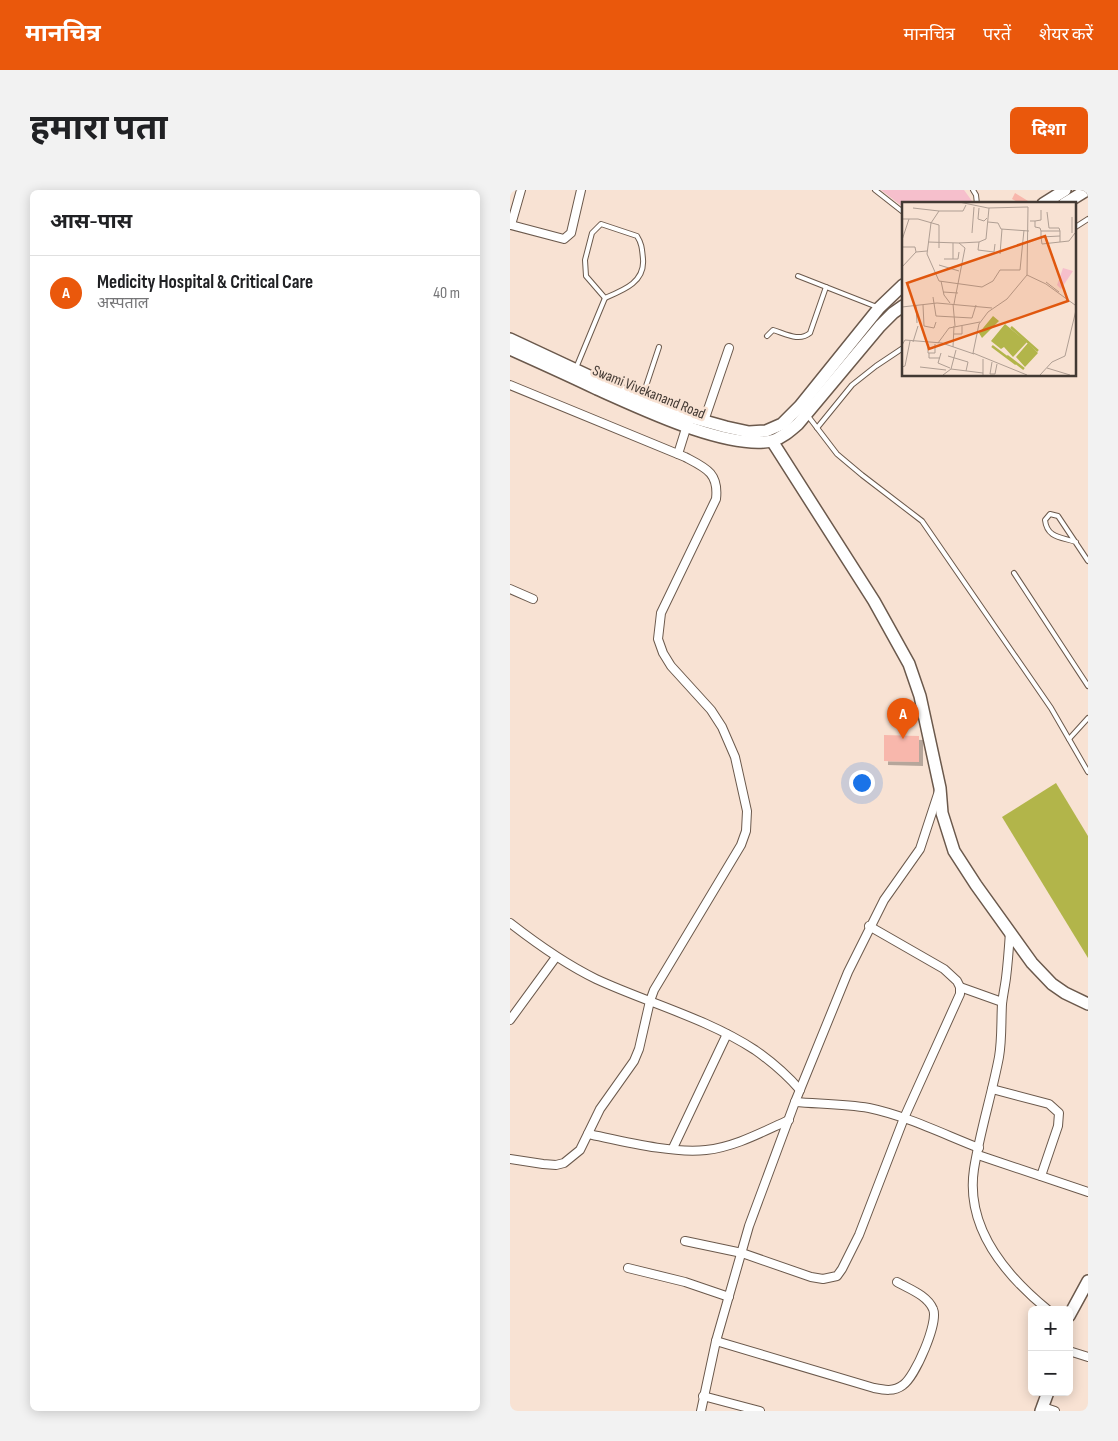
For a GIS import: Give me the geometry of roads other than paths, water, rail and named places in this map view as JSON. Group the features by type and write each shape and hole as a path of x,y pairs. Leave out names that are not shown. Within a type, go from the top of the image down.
{"street":[{"path":"521,190 511,225 564,239 570,233 581,190"},
{"path":"1046,202 1065,190"},
{"path":"1067,202 1087,190"},
{"path":"880,308 902,287"},
{"name":"Swami Vivekanand Road","path":"510,349 573,373 718,435 748,442 772,440 784,436 806,415 880,326 902,307"},
{"name":"Swami Vivekanand Road","path":"688,421 704,421 749,432 766,431 782,424 800,406 880,308"},
{"name":"Swami Vivekanand Road","path":"510,339 573,373"},
{"path":"704,421 729,348"},
{"path":"510,385 678,454 701,465 709,471 715,480 716,500 661,612 658,639 670,666 711,710 722,727 735,757 747,811 746,831 741,845 661,977 650,1001 639,1049 634,1061 600,1109 580,1150 564,1163 543,1164 510,1159"},
{"path":"678,454 688,421"},
{"path":"772,440 874,601 909,664 920,696 940,788 942,812 954,851 1024,954 1052,984 1088,1004"},
{"path":"510,589 533,599"},
{"path":"700,1411 716,1341 750,1226 795,1102 848,972 869,926 894,884 920,849 940,788"},
{"path":"510,923 556,957 594,978 727,1034 772,1063 800,1090"},
{"path":"685,1241 742,1253 824,1279 837,1276 842,1269 859,1235 904,1118 960,994 960,987 957,981 944,969 869,926"},
{"path":"1010,932 1002,1002 999,1056 974,1168 974,1201 978,1222 988,1244 1007,1270 1043,1306"},
{"path":"510,1020 556,957"},
{"path":"960,987 1002,1002"},
{"path":"673,1148 727,1034"},
{"path":"992,1089 1049,1104 1059,1113 1058,1126 1041,1176"},
{"path":"795,1102 853,1106 904,1118 978,1151 1088,1192"},
{"path":"588,1134 632,1143 697,1150 718,1148 741,1141 789,1120"},
{"path":"628,1268 685,1282 729,1297"},
{"path":"1073,1309 1088,1281"},
{"path":"716,1341 874,1388 895,1390 909,1380 915,1370 933,1326 935,1315 927,1299 897,1282"},
{"path":"1073,1352 1088,1357"},
{"path":"703,1396 760,1411"},
{"path":"1047,1396 1042,1409 1055,1411"}],"lane":[{"path":"875,190 902,211"},
{"path":"973,190 977,202"},
{"path":"1076,227 1088,219"},
{"path":"573,373 605,298 631,286 639,278 644,266 642,244 637,236 601,224 592,233 585,260 586,276 605,298"},
{"path":"798,276 880,308"},
{"path":"767,336 774,330 798,338 810,333 826,287"},
{"path":"640,403 659,346"},
{"path":"817,428 852,385 902,349"},
{"path":"806,415 838,454 862,476 922,521 1051,708 1088,772"},
{"path":"1076,542 1051,534 1046,528 1045,520 1050,514 1058,516 1076,542 1088,561"},
{"path":"1014,572 1088,686"},
{"path":"1069,739 1088,718"}],"place":[{"name":"Medicity Hospital & Critical Care","path":"903,739"}]}
